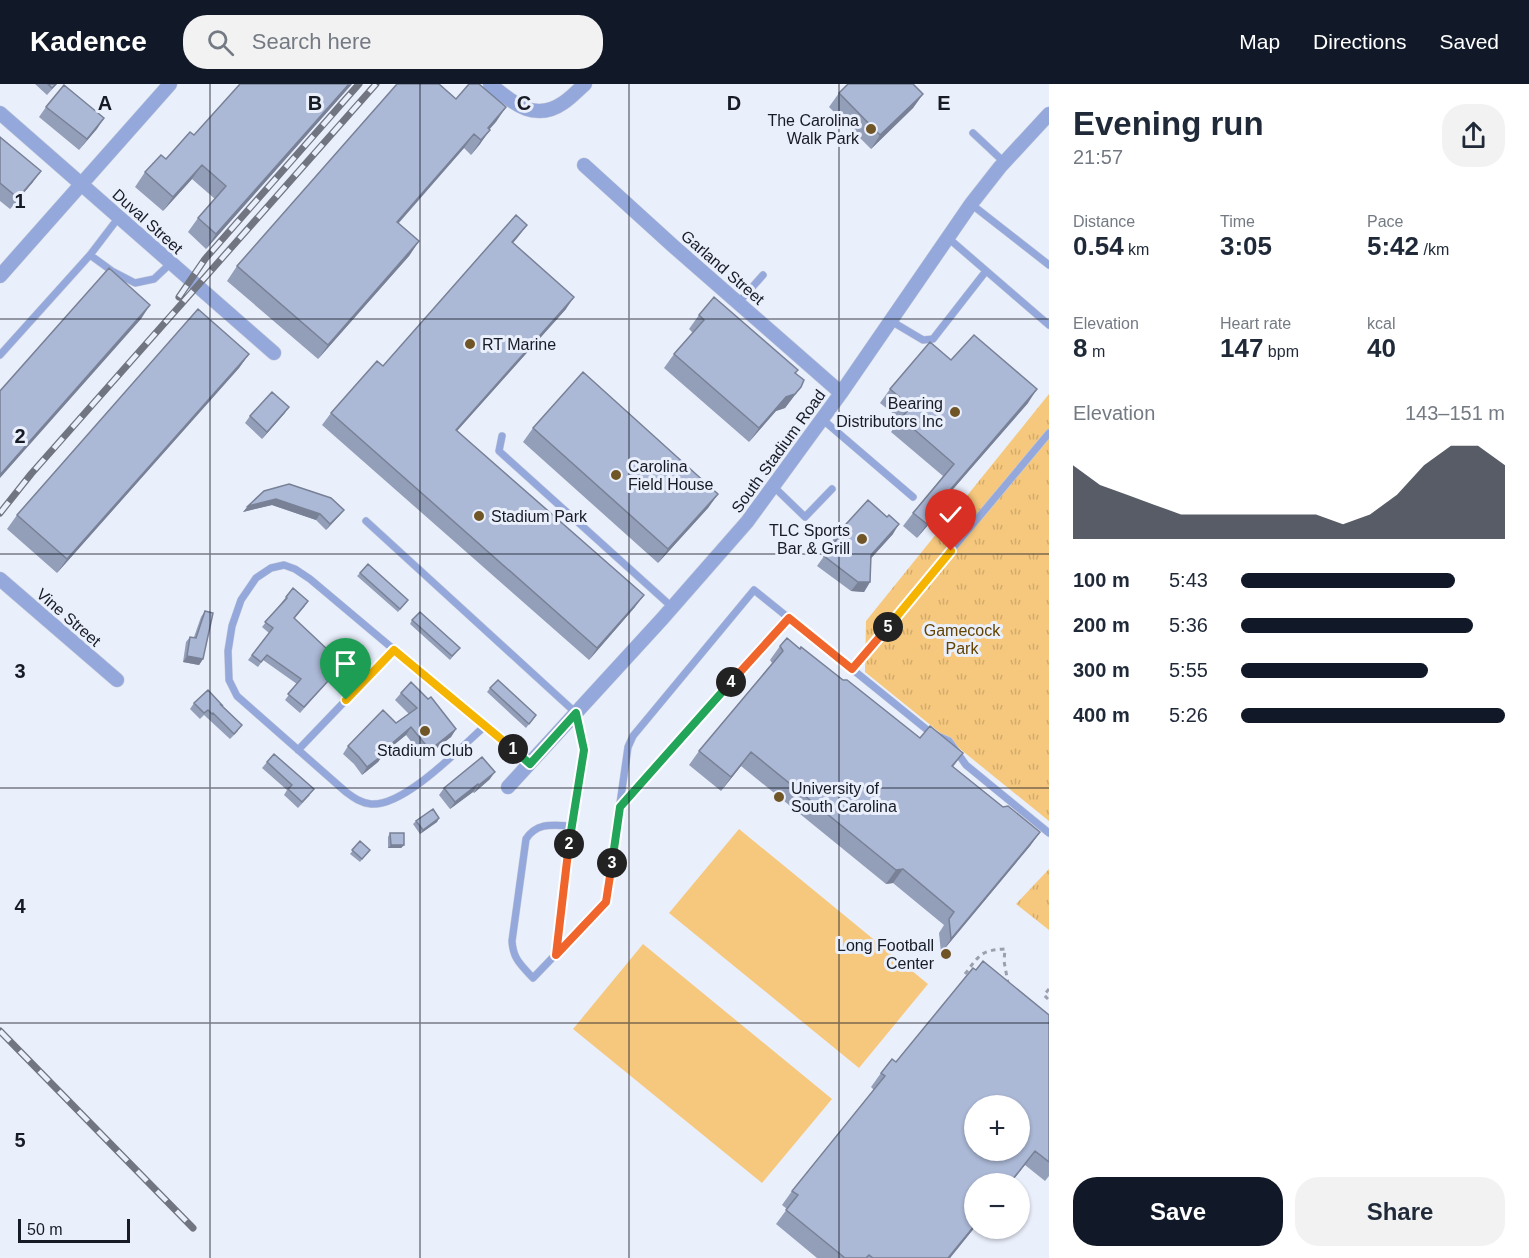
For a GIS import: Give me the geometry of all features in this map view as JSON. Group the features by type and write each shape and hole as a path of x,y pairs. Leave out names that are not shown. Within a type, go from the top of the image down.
{"street":[{"path":"0,276 170,84"},
{"path":"490,84 512,102 527,110 543,111 561,105 585,84"},
{"name":"Duval Street","path":"0,113 274,353"},
{"name":"South Stadium Road","path":"508,787 672,608 747,522 841,393 971,204 1004,162 1049,114"},
{"name":"Garland Street","path":"584,165 841,393"},
{"name":"Vine Street","path":"0,579 117,680"}],"lane":[{"path":"973,134 1004,162"},
{"path":"971,204 1049,265"},
{"path":"0,355 90,255 119,217"},
{"path":"948,237 1049,325"},
{"path":"90,255 112,272 135,283 154,279 171,263"},
{"path":"891,321 923,340 933,339 986,271"},
{"path":"738,303 764,275"},
{"path":"822,419 913,497"},
{"path":"852,669 1049,433"},
{"path":"502,436 499,451 672,608"},
{"path":"773,486 806,517 832,489"},
{"path":"366,521 576,713 584,750 556,955"},
{"path":"485,726 420,783 404,794 388,802 373,804 361,802 346,792 237,696 229,680 228,651 232,626 241,600 256,578 271,568 284,565 295,569 310,579 394,650 485,726 530,764"},
{"path":"572,826 544,825 531,832 526,839 512,941 518,962 533,978 606,902 628,747 633,736 754,590 931,732 948,741 966,765 1049,832"},
{"path":"620,807 789,618"},
{"path":"298,750 394,650"}],"path":[{"path":"965,974 982,953 1005,949 1005,969 1009,988"},
{"path":"1049,989 1044,995 1049,999"}],"green space":[{"name":"Gamecock Park","path":"1049,394 1049,821 865,672 866,621"},
{"path":"739,829 928,984 859,1068 669,913"},
{"path":"1049,869 1049,930 1016,904"},
{"path":"643,944 832,1099 762,1183 573,1029"}],"building":[{"path":"240,84 349,84 216,234 198,218 226,186 202,165 173,197 145,172 161,155 166,159 190,132 194,135"},
{"path":"397,84 439,84 456,99 469,84 479,84 506,107 481,140 474,134 397,222 419,241 328,345 237,266"},
{"name":"The Carolina Walk Park","path":"848,84 913,84 923,94 880,135 839,93"},
{"path":"64,85 104,118 87,139 46,107"},
{"path":"0,137 41,171 18,198 0,183"},
{"path":"516,215 527,225 512,242 574,297 456,430 644,595 597,648 331,413 377,361 383,366"},
{"path":"109,268 150,305 0,475 0,391"},
{"path":"714,297 798,370 795,373 804,380 795,394 786,397 759,428 674,354 704,320 699,315"},
{"path":"198,309 249,354 67,559 17,515"},
{"name":"Bearing Distributors Inc","path":"974,335 1037,389 951,489 954,492 927,524 913,513 954,464 901,418 911,407 890,389 930,342 951,360"},
{"name":"Carolina Field House","path":"583,372 718,494 668,549 533,428"},
{"path":"272,392 289,407 267,432 250,416"},
{"path":"289,484 331,498 344,510 330,524 320,514 276,499 248,506 264,491"},
{"path":"868,500 887,517 889,515 899,524 871,555 870,582 858,582 824,556 839,536 837,534"},
{"path":"368,564 408,600 400,609 360,573"},
{"path":"293,588 308,601 294,618 328,650 336,642 350,656 326,679 328,681 304,707 288,694 301,679 267,655 261,662 252,655 273,628 265,622"},
{"path":"205,611 213,613 203,659 187,656 190,637 196,638"},
{"path":"420,612 460,648 452,656 412,620"},
{"path":"787,638 843,680 847,680 920,738 930,726 963,753 952,766 1003,807 1008,806 1040,832 951,939 949,919 954,912 903,869 896,870 751,752 731,777 699,751 783,651 780,646"},
{"path":"498,680 536,715 529,724 490,688"},
{"path":"411,682 428,699 431,697 456,729 430,750 411,727 382,752 384,754 367,767 348,746 383,710 396,723 417,708 401,693"},
{"path":"208,690 242,725 234,734 213,713 208,710 204,713 194,703"},
{"path":"274,754 314,789 302,802 288,789 292,785 267,762"},
{"path":"482,757 495,772 455,802 444,788"},
{"path":"433,809 439,818 423,830 416,821"},
{"path":"390,833 404,833 404,845 391,845"},
{"path":"360,841 370,850 362,859 352,850"},
{"path":"983,961 1049,1015 1049,1162 1035,1151 1030,1157 1030,1095 964,1095 964,1161 1027,1161 1018,1173 964,1173 964,1238 948,1258 873,1258 869,1255 866,1258 845,1258 786,1210 798,1195 792,1191 885,1076 881,1073 892,1059 896,1062 973,968 976,970"}],"railway":[{"path":"179,297 205,259 359,84"},
{"path":"0,513 31,474 376,84"},
{"path":"0,1031 193,1228"}],"place":[{"name":"The Carolina Walk Park","path":"871,129"},
{"name":"RT Marine","path":"470,344"},
{"name":"Bearing Distributors Inc","path":"955,412"},
{"name":"Carolina Field House","path":"616,475"},
{"name":"Stadium Park","path":"479,516"},
{"name":"TLC Sports Bar & Grill","path":"862,539"},
{"name":"Stadium Club","path":"425,731"},
{"name":"University of South Carolina","path":"779,797"},
{"name":"Long Football Center","path":"946,954"}],"route":[{"path":"346,700 394,650 530,764 576,713 584,750 556,955 606,902 620,807 789,618 852,669 951,551"}]}
